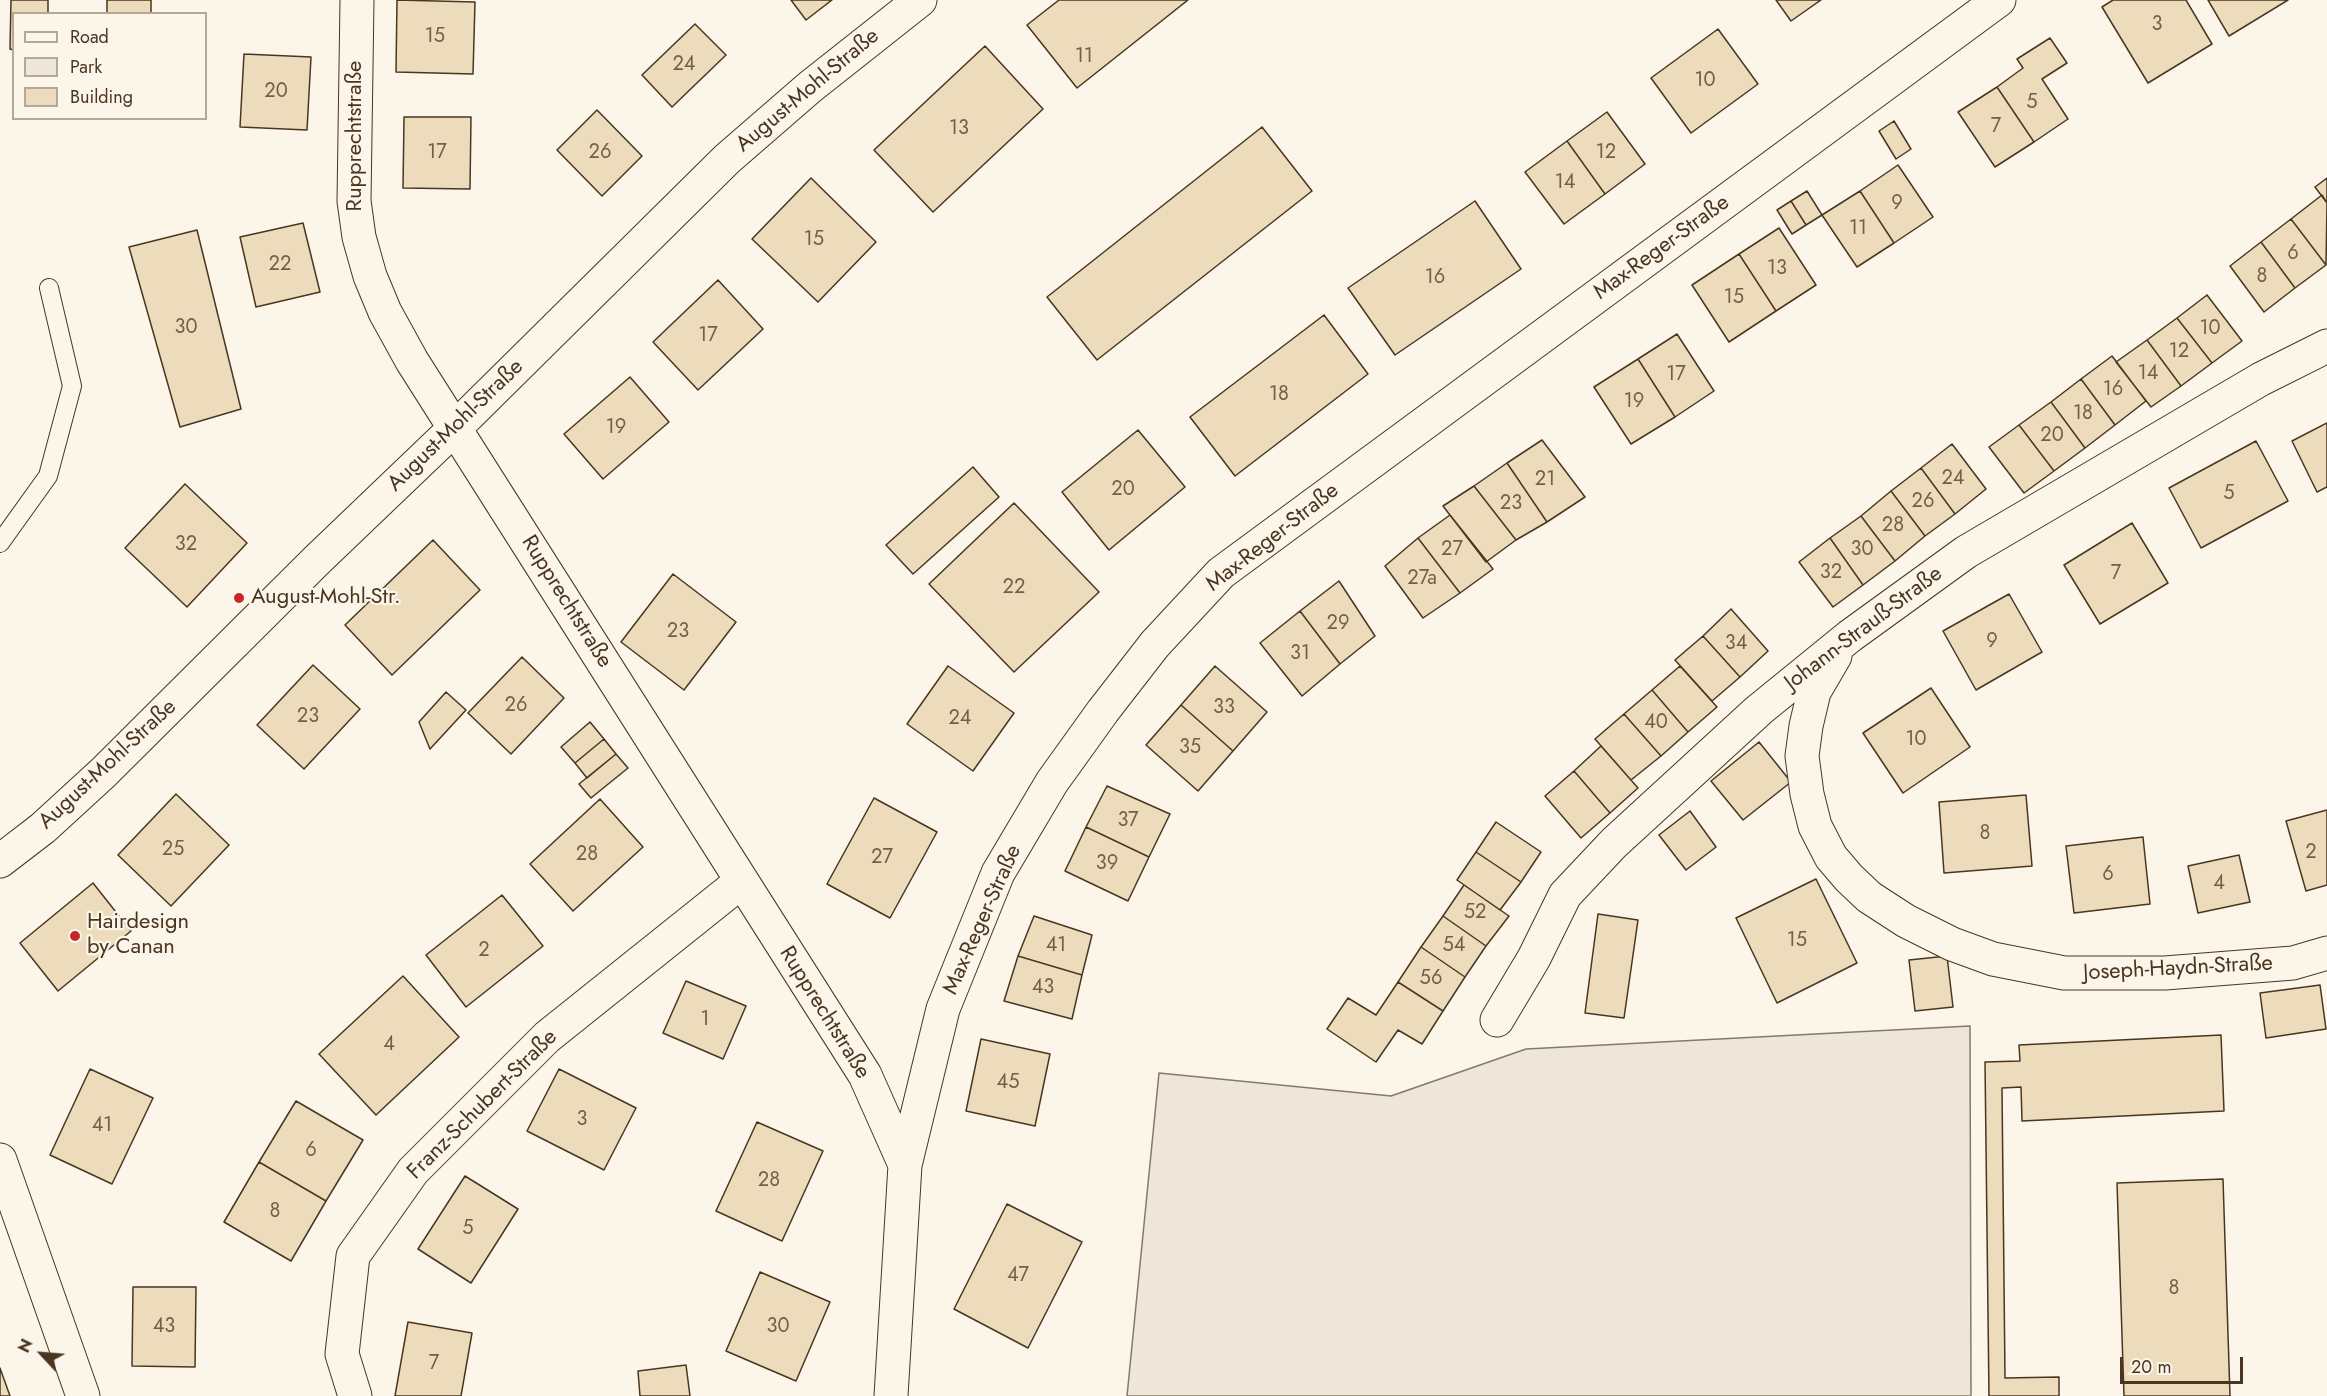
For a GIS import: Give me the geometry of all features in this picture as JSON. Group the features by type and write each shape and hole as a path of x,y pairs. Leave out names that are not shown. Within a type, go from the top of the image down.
{"street":[{"name":"Rupprechtstraße","path":"357,0 354,201 359,237 370,276 385,312 412,361 865,1076 905,1165"},
{"name":"August-Mohl-Straße","path":"0,861 43,828 103,773 315,561 455,428 727,159 810,87 920,0"},
{"name":"Max-Reger-Straße","path":"891,1396 905,1165 943,1009 998,873 1052,782 1155,644 1221,573 1999,0"},
{"name":"Johann-Strauß-Straße","path":"1497,1020 1534,958 1565,895 1614,843 1759,710 1850,636 1966,552 2261,379 2327,346"},
{"name":"Joseph-Haydn-Straße","path":"1850,636 1828,666 1814,692 1802,756 1807,794 1815,826 1831,857 1869,897 1906,921 1952,944 1993,959 2064,973 2165,973 2293,963 2327,953"},
{"name":"Franz-Schubert-Straße","path":"355,1396 342,1354 353,1256 413,1171 547,1037 742,881"},
{"path":"0,1160 84,1396"}],"lane":[{"path":"0,543 48,476 72,386 49,288"}],"green space":[{"path":"1970,1026 1971,1396 1127,1396 1159,1073 1391,1096 1526,1049"}],"building":[{"path":"11,0 48,0 48,12 12,12 12,50 10,49"},
{"path":"107,0 151,0 151,12 107,12"},
{"path":"397,0 475,2 473,74 396,72"},
{"path":"791,0 832,0 806,20"},
{"path":"1059,0 1188,0 1077,88 1027,25"},
{"path":"1776,0 1821,0 1791,21"},
{"path":"2113,0 2186,0 2212,44 2148,83 2102,7"},
{"path":"2208,0 2288,0 2229,36"},
{"path":"695,24 726,55 672,107 642,75"},
{"path":"1718,29 1758,84 1691,133 1651,78"},
{"path":"2050,38 2067,63 2042,79 2068,119 2034,142 1997,87 2023,68 2017,59"},
{"path":"985,46 1043,109 933,212 874,150"},
{"path":"244,54 311,57 307,130 240,127"},
{"path":"1997,87 2034,142 1995,167 1958,112"},
{"path":"597,110 642,156 602,196 557,150"},
{"path":"1607,112 1645,164 1605,194 1567,141"},
{"path":"404,117 471,117 470,189 403,188"},
{"path":"1894,121 1911,149 1896,159 1879,131"},
{"path":"1262,127 1312,191 1097,360 1047,297"},
{"path":"1567,141 1605,194 1564,224 1525,172"},
{"path":"1898,165 1933,217 1894,243 1860,191"},
{"path":"811,178 876,242 818,302 752,239"},
{"path":"2327,178 2327,203 2315,187"},
{"path":"1807,191 1822,215 1806,225 1791,201"},
{"path":"1860,191 1894,243 1857,267 1822,215"},
{"path":"2322,195 2327,203 2326,265 2291,219"},
{"path":"1475,201 1521,269 1395,355 1348,288"},
{"path":"1791,201 1806,225 1792,234 1777,210"},
{"path":"2291,219 2326,265 2295,288 2261,242"},
{"path":"303,223 320,292 256,307 240,237"},
{"path":"1779,228 1816,285 1776,311 1739,254"},
{"path":"197,230 241,409 180,427 129,247"},
{"path":"2261,242 2295,288 2264,312 2230,266"},
{"path":"1739,254 1776,311 1729,342 1692,285"},
{"path":"718,280 763,329 698,390 653,342"},
{"path":"2207,295 2242,341 2212,363 2177,318"},
{"path":"1324,315 1368,374 1235,476 1190,417"},
{"path":"2177,318 2212,363 2181,386 2147,340"},
{"path":"1677,334 1714,391 1675,417 1638,359"},
{"path":"2147,340 2181,386 2151,407 2116,362"},
{"path":"2112,356 2146,401 2115,425 2081,379"},
{"path":"1638,359 1675,417 1631,444 1594,387"},
{"path":"630,377 669,422 603,479 564,434"},
{"path":"2081,379 2115,425 2085,448 2051,402"},
{"path":"2051,402 2085,448 2054,471 2019,425"},
{"path":"2327,423 2327,487 2317,492 2292,441"},
{"path":"2019,425 2054,471 2024,493 1989,447"},
{"path":"1138,430 1185,487 1109,550 1062,492"},
{"path":"1542,440 1585,497 1547,522 1507,463"},
{"path":"2256,441 2288,501 2201,548 2169,488"},
{"path":"1952,444 1986,489 1955,514 1921,468"},
{"path":"1507,463 1547,522 1516,540 1474,486"},
{"path":"973,467 999,497 913,574 886,545"},
{"path":"1921,468 1955,514 1925,536 1891,491"},
{"path":"185,484 247,543 187,607 125,548"},
{"path":"1474,486 1516,540 1486,562 1443,506"},
{"path":"1891,491 1925,536 1895,561 1861,516"},
{"path":"1014,503 1099,592 1014,672 929,584"},
{"path":"1450,515 1493,569 1460,593 1418,538"},
{"path":"1861,516 1895,561 1863,585 1830,538"},
{"path":"2132,523 2168,583 2100,624 2064,565"},
{"path":"1418,538 1460,593 1423,618 1385,566"},
{"path":"1830,538 1863,585 1833,607 1799,562"},
{"path":"433,540 480,590 392,675 345,625"},
{"path":"673,574 736,622 684,690 621,642"},
{"path":"1339,581 1375,636 1340,664 1300,611"},
{"path":"2009,594 2042,652 1976,690 1943,631"},
{"path":"1731,609 1768,651 1740,677 1703,636"},
{"path":"1300,611 1340,664 1302,696 1260,643"},
{"path":"1703,636 1740,677 1712,701 1675,660"},
{"path":"522,657 564,698 511,754 468,713"},
{"path":"313,665 360,709 304,769 257,725"},
{"path":"948,666 1014,713 973,771 907,724"},
{"path":"1215,666 1267,712 1233,751 1181,705"},
{"path":"1680,666 1717,707 1688,732 1652,690"},
{"path":"1931,688 1970,747 1903,793 1863,733"},
{"path":"1652,690 1688,732 1661,756 1624,714"},
{"path":"446,692 466,710 430,749 419,722"},
{"path":"1181,705 1233,751 1198,791 1146,745"},
{"path":"1624,714 1661,756 1631,780 1595,739"},
{"path":"590,722 604,739 575,763 561,747"},
{"path":"604,739 616,754 587,778 575,763"},
{"path":"1759,742 1791,782 1743,820 1711,781"},
{"path":"1601,746 1638,788 1610,813 1574,771"},
{"path":"616,754 628,768 591,798 579,784"},
{"path":"1574,771 1610,813 1581,838 1545,796"},
{"path":"1107,786 1170,814 1149,857 1086,827"},
{"path":"176,794 229,845 171,906 118,855"},
{"path":"2026,795 2032,866 1944,873 1939,802"},
{"path":"874,798 937,832 890,918 827,884"},
{"path":"600,799 643,847 573,911 530,864"},
{"path":"2327,810 2327,885 2306,891 2286,821"},
{"path":"1690,811 1716,847 1686,870 1659,835"},
{"path":"1496,822 1541,852 1521,882 1476,852"},
{"path":"1086,827 1149,857 1128,901 1065,871"},
{"path":"2143,837 2150,904 2074,913 2066,846"},
{"path":"1476,852 1521,882 1500,910 1457,880"},
{"path":"2239,855 2250,902 2198,913 2188,866"},
{"path":"1816,879 1857,963 1777,1003 1736,918"},
{"path":"93,883 131,931 58,991 20,943"},
{"path":"1464,885 1509,916 1486,946 1443,916"},
{"path":"502,895 543,946 466,1007 426,955"},
{"path":"1598,914 1638,920 1624,1018 1585,1013"},
{"path":"1034,916 1092,935 1082,975 1018,956"},
{"path":"1443,916 1486,946 1465,977 1421,947"},
{"path":"1421,947 1465,977 1443,1011 1398,982"},
{"path":"1018,956 1082,975 1072,1019 1004,1001"},
{"path":"1947,956 1953,1007 1915,1011 1909,960"},
{"path":"403,976 459,1037 376,1115 319,1054"},
{"path":"686,981 746,1006 723,1059 663,1033"},
{"path":"1398,982 1443,1011 1422,1044 1398,1030 1376,1062 1327,1029 1348,998 1376,1015"},
{"path":"2320,985 2326,1029 2266,1038 2260,993"},
{"path":"2221,1035 2224,1111 2022,1121 2021,1087 2002,1088 2005,1378 2059,1377 2059,1396 1989,1396 1985,1062 2020,1061 2019,1045"},
{"path":"981,1039 1050,1054 1035,1126 966,1111"},
{"path":"90,1069 153,1098 112,1184 50,1155"},
{"path":"559,1069 636,1108 604,1170 527,1131"},
{"path":"296,1101 363,1140 326,1201 259,1162"},
{"path":"757,1122 823,1151 782,1241 716,1211"},
{"path":"259,1162 326,1201 291,1261 224,1222"},
{"path":"465,1176 518,1209 471,1283 418,1249"},
{"path":"2223,1179 2230,1396 2124,1396 2117,1183"},
{"path":"1007,1204 1082,1242 1028,1348 954,1309"},
{"path":"760,1272 830,1302 796,1381 726,1351"},
{"path":"133,1287 196,1287 195,1367 132,1366"},
{"path":"408,1322 472,1333 461,1396 395,1396"},
{"path":"686,1365 690,1396 640,1396 638,1371"},
{"path":"0,1368 10,1396 0,1396"}],"place":[{"name":"August-Mohl-Str.","path":"239,598"},
{"name":"Hairdesign by Canan","path":"75,936"}]}
